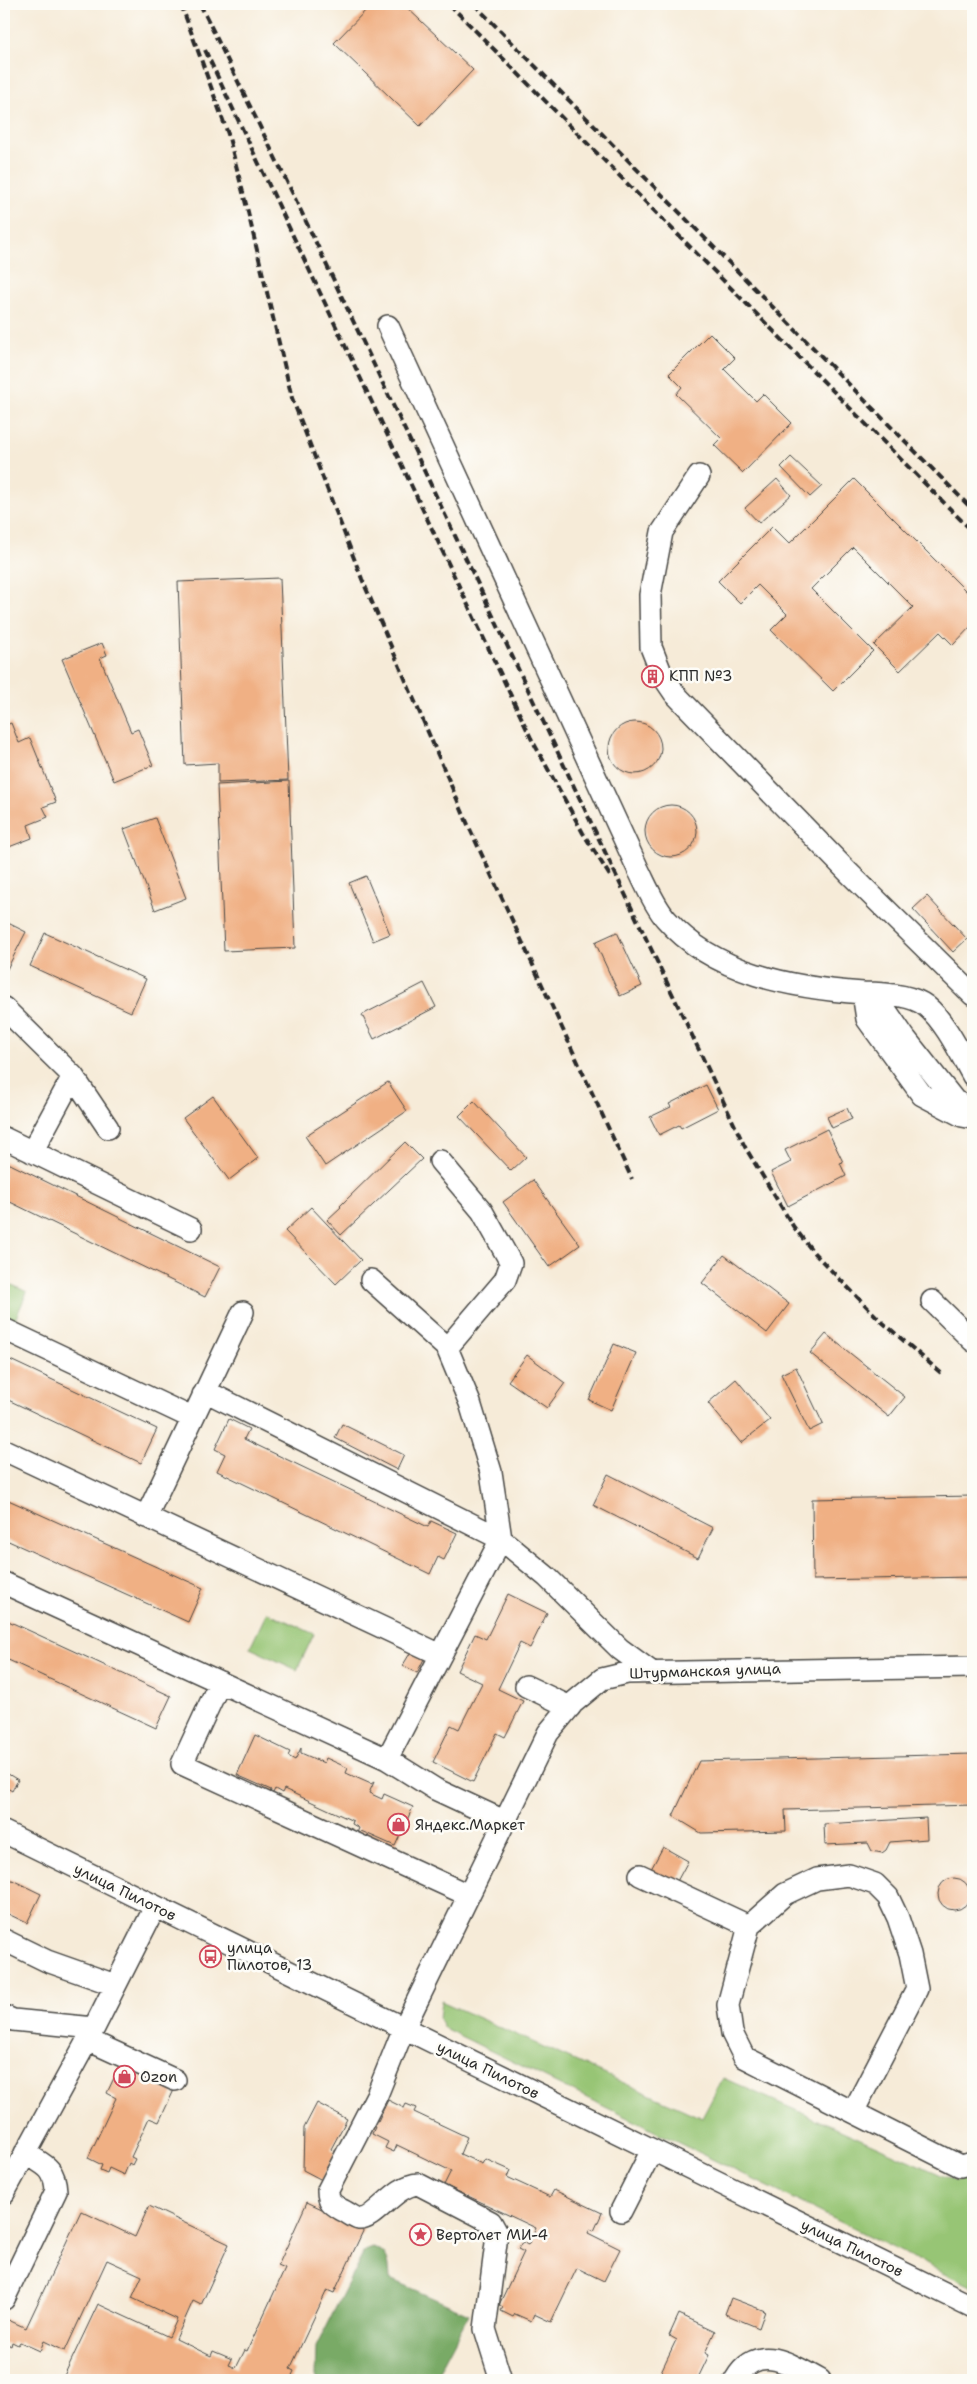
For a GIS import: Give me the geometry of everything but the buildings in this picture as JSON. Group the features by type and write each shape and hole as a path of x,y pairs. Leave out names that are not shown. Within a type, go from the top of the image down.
{"street":[{"path":"388,326 630,851 665,918 687,938 713,957 741,969 788,983 826,990 872,993 915,1001 926,1006 947,1032 973,1076"},
{"path":"699,476 662,532 650,595 651,647 662,675 675,694 842,866 973,994"},
{"path":"872,993 954,1100 964,1108 973,1111"},
{"path":"872,993 867,1019 922,1095 954,1113 973,1116"},
{"path":"4,1008 73,1076 108,1128"},
{"path":"32,1152 73,1076"},
{"path":"4,1138 191,1229"},
{"path":"440,1161 482,1211 511,1263 505,1280 447,1348"},
{"path":"371,1280 447,1348 470,1403 491,1472 501,1539 387,1759"},
{"path":"932,1301 973,1341"},
{"path":"146,1517 243,1312"},
{"path":"4,1329 192,1418"},
{"path":"203,1395 213,1395 501,1539 547,1577 620,1649 650,1671"},
{"path":"4,1450 441,1656"},
{"path":"4,1583 387,1759 435,1789 504,1821"},
{"name":"Штурманская улица","path":"501,2380 485,2329 496,2243 496,2231 491,2222 418,2184 403,2187 367,2218 359,2219 331,2204 328,2198 328,2190 377,2095 404,2028 548,1733 570,1707 602,1679 627,1672 973,1667"},
{"path":"220,1682 182,1764 468,1895"},
{"path":"526,1686 570,1707"},
{"name":"улица Пилотов","path":"4,1832 973,2308"},
{"path":"640,1875 748,1926"},
{"path":"853,2112 917,1989 910,1954 898,1918 888,1897 875,1884 849,1875 817,1879 785,1894 748,1926 728,2005 732,2033 744,2057 960,2166 973,2163"},
{"path":"4,2194 91,2034 155,1907"},
{"path":"4,1940 47,1961 115,1985"},
{"path":"4,2016 13,2020 91,2034 175,2080"},
{"path":"621,2211 652,2150"},
{"path":"4,2300 56,2191 55,2178 49,2168 26,2153"},
{"path":"735,2380 742,2369 758,2359 781,2359 820,2380"}],"green space":[{"path":"4,1281 27,1292 15,1320 4,1315"},
{"path":"267,1612 314,1634 297,1670 250,1648"},
{"path":"441,2001 702,2118 723,2078 955,2181 973,2177 973,2287 444,2028 439,2019"},
{"path":"372,2248 382,2252 387,2259 390,2279 469,2314 434,2380 317,2380 315,2375 316,2347 364,2251"}],"railway":[{"path":"181,4 228,134 292,398 362,579 469,827 632,1179"},
{"path":"200,4 291,190 745,1147 793,1226 814,1253 881,1321 941,1373"},
{"path":"449,4 973,532"},
{"path":"474,4 973,510"},
{"path":"205,50 531,738 583,833 610,876"}],"place":[{"name":"КПП №3","path":"653,676"},
{"name":"Яндекс.Маркет","path":"399,1825"},
{"name":"улица Пилотов, 13","path":"211,1957"},
{"name":"Ozon","path":"124,2077"},
{"name":"Вертолет МИ-4","path":"420,2235"}]}
